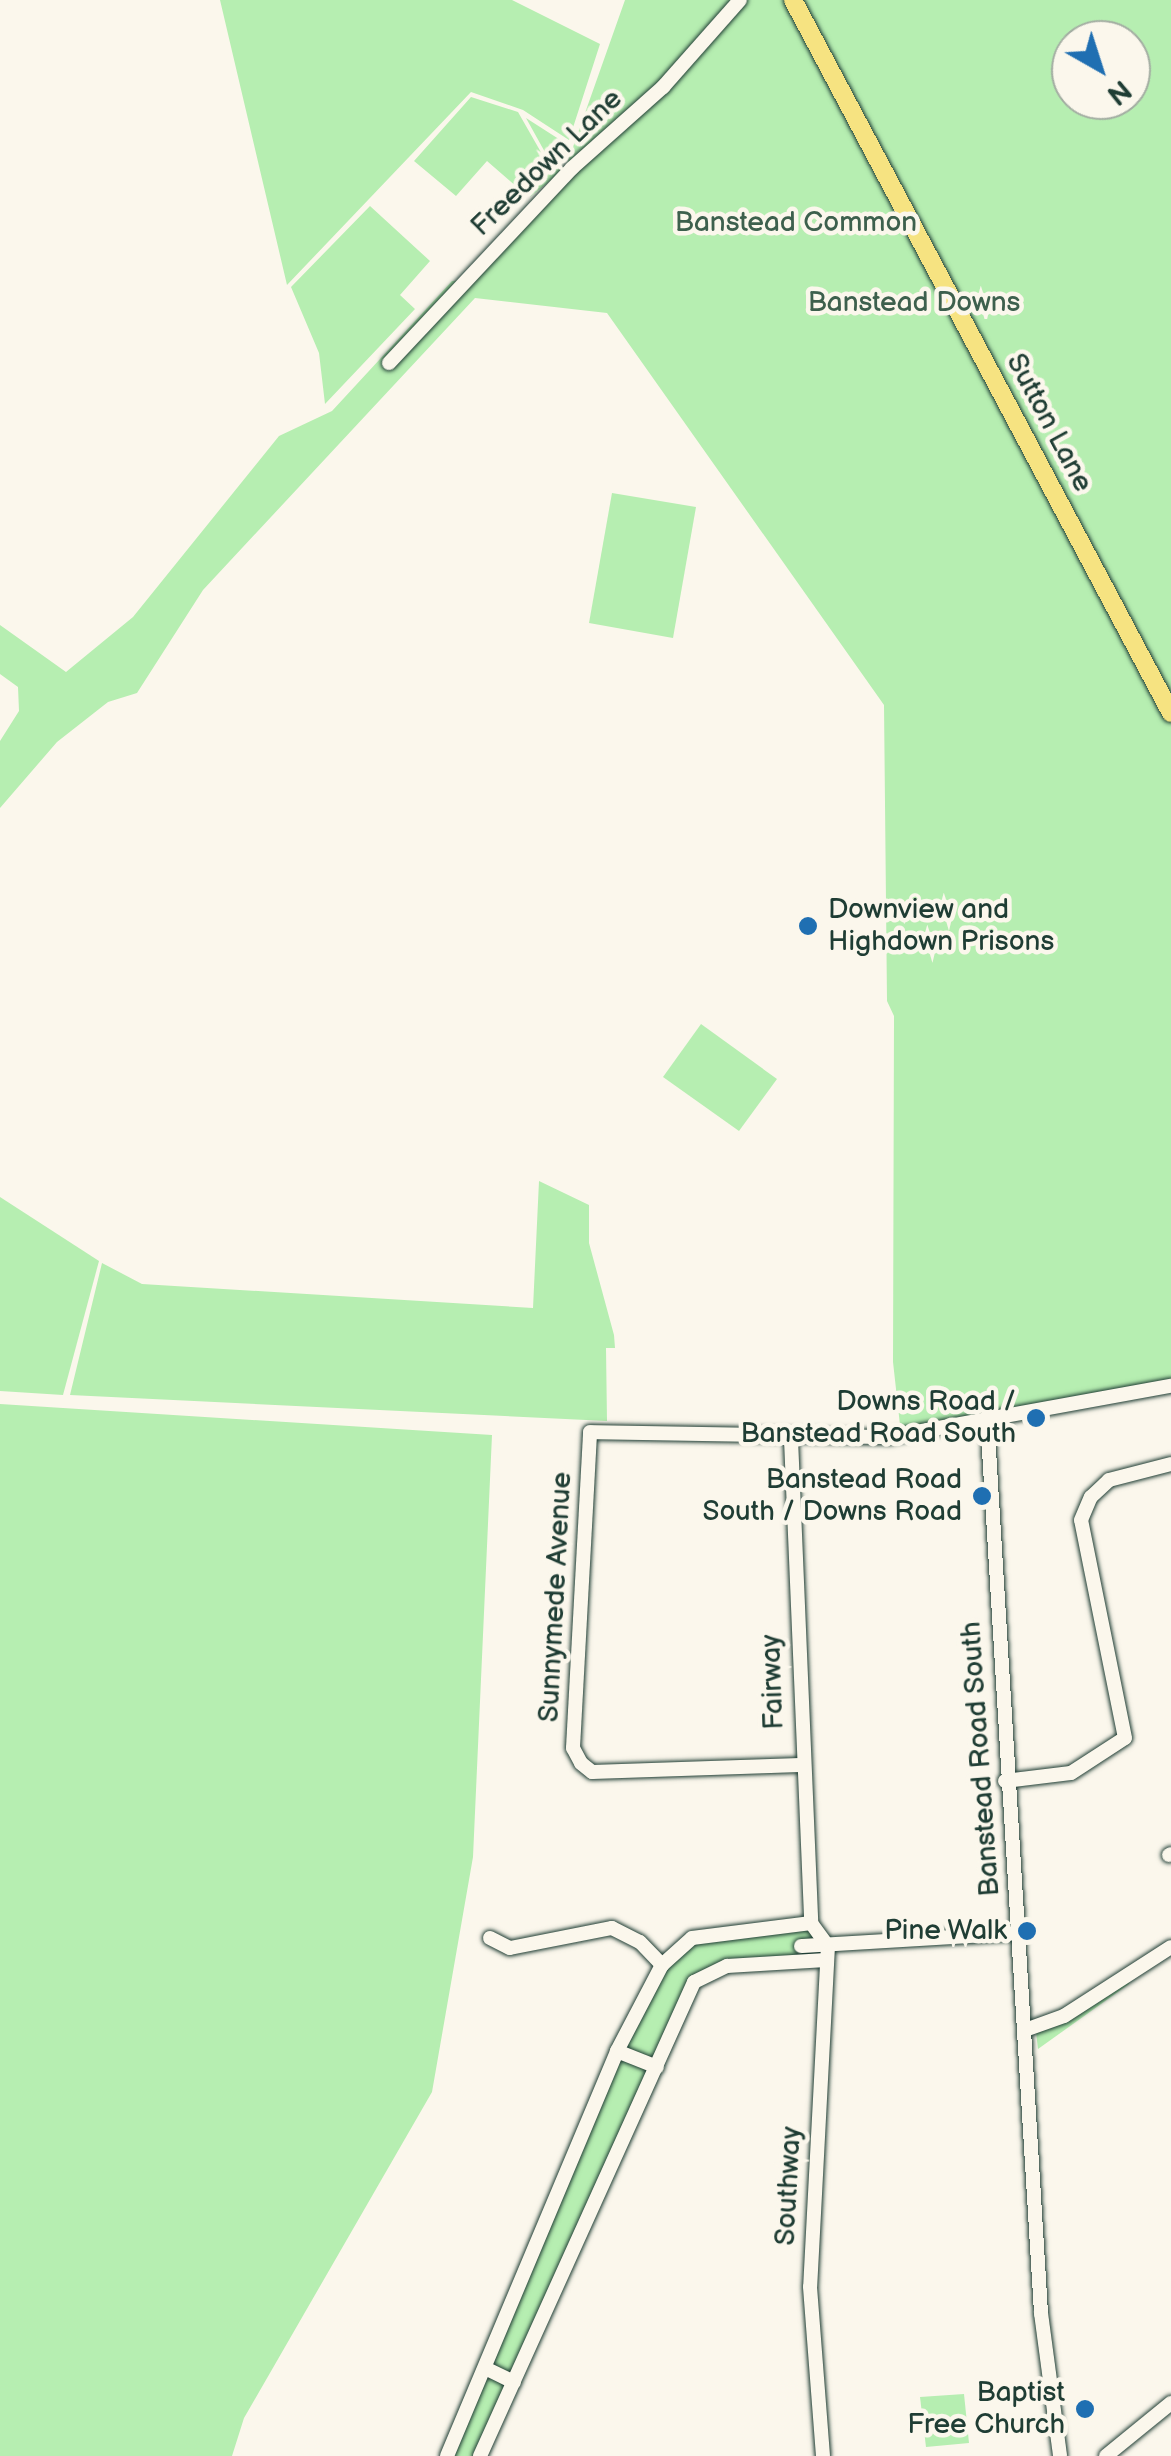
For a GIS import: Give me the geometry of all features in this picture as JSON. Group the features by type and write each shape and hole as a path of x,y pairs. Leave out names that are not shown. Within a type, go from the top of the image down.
{"main road":[{"name":"Sutton Lane","path":"793,0 1171,713"}],"street":[{"name":"Freedown Lane","path":"389,362 572,168 664,87 740,0"},
{"path":"791,1439 889,1438 1171,1386"},
{"name":"Banstead Road South","path":"987,1417 1005,1782 1025,2030 1041,2313 1060,2456"},
{"name":"Sunnymede Avenue","path":"791,1439 590,1432 574,1748 581,1763 592,1772 800,1765"},
{"name":"Fairway","path":"791,1439 805,1923"},
{"path":"1005,1782 1071,1773 1125,1738 1080,1520 1091,1497 1109,1480 1171,1464"},
{"path":"805,1923 827,1953"},
{"path":"801,1954 805,1923"},
{"path":"446,2456 617,2051 662,1965 692,1938 805,1923"},
{"path":"490,1938 510,1948 612,1928 640,1942 662,1965"},
{"path":"480,2456 694,1982 727,1966 801,1954 1018,1933"},
{"path":"1025,2030 1064,2016 1171,1948"},
{"name":"Southway","path":"824,2456 810,2288 827,1953"},
{"path":"617,2051 657,2067"},
{"path":"486,2368 514,2382"},
{"path":"1106,2456 1171,2402"}],"green space":[{"path":"220,0 512,0 600,44 569,140 523,110 471,92 287,285"},
{"name":"Banstead Downs","path":"625,0 1171,0 1171,1386 917,1432 900,1425 893,1362 894,1016 887,1001 884,705 607,313 475,298 203,590 137,693 108,702 57,742 0,808 0,741 19,711 18,687 0,674 0,625 66,672 133,617 279,436 332,411 452,281 464,280 562,178"},
{"path":"471,97 518,112 546,161 525,194 487,161 456,196 414,161"},
{"path":"526,118 565,143 560,173 530,197 551,163"},
{"path":"370,206 430,261 400,295 415,309 325,404 319,353 291,287"},
{"path":"612,493 696,507 673,638 589,623"},
{"path":"701,1024 777,1079 739,1131 663,1077"},
{"path":"539,1181 589,1205 589,1243 614,1335 615,1348 606,1348 607,1421 70,1395 102,1263 142,1284 533,1308"},
{"path":"0,1197 99,1261 63,1395 0,1391"},
{"path":"0,1404 492,1435 473,1857 432,2092 244,2418 232,2456 0,2456"},
{"path":"811,1923 826,1960 727,1966 694,1982 480,2456 447,2456 617,2051 662,1965 692,1938"},
{"path":"1130,1979 1129,1984 1038,2049 1036,2032"},
{"path":"964,2394 969,2443 926,2447 920,2397"}],"place":[{"name":"Downview and Highdown Prisons","path":"808,926"},
{"name":"Downs Road / Banstead Road South","path":"1036,1418"},
{"name":"Banstead Road South / Downs Road","path":"982,1496"},
{"name":"Pine Walk","path":"1027,1931"},
{"name":"Baptist Free Church","path":"1085,2409"}],"park label":[{"name":"Banstead Common","path":"796,223"}]}
